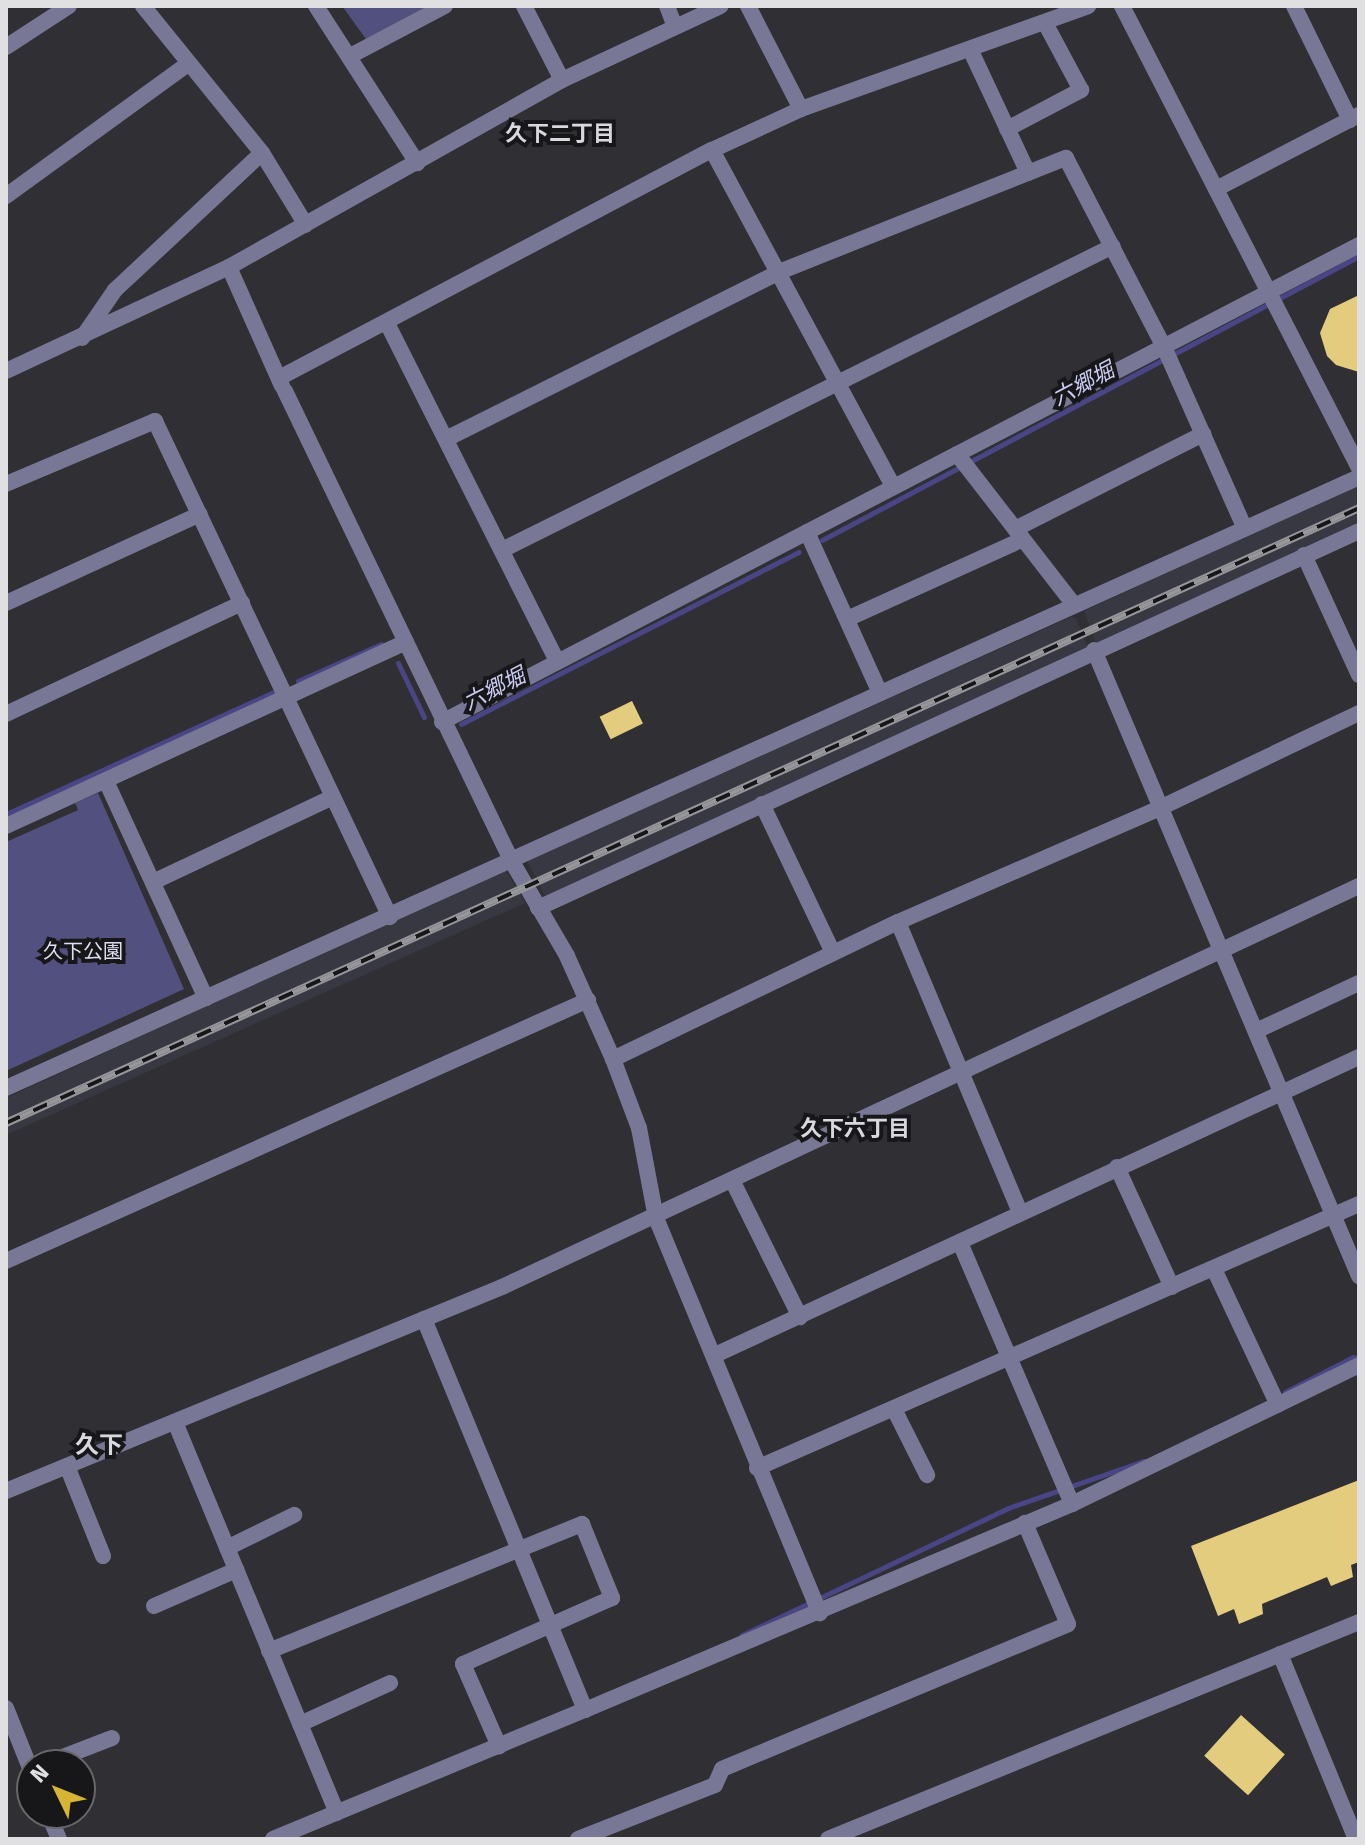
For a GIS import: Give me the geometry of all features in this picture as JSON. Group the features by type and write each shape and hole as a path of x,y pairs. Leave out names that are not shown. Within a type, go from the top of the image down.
{"street":[{"path":"6,47 69,6"},
{"path":"143,6 262,153 306,225"},
{"path":"316,6 352,55 417,163"},
{"path":"352,55 445,6"},
{"path":"524,6 562,80"},
{"path":"667,6 674,24"},
{"path":"6,371 229,267 562,80 674,24 721,6"},
{"path":"748,6 801,109"},
{"path":"282,385 712,150 801,109 1088,6"},
{"path":"1122,6 1359,468"},
{"path":"1216,189 1354,117 1294,6"},
{"path":"1007,129 1081,90 1045,23"},
{"path":"970,49 1028,173"},
{"path":"6,196 189,63"},
{"path":"712,150 893,486"},
{"path":"82,338 115,290 262,153"},
{"path":"446,439 779,272 1066,158 1164,347 1244,527"},
{"path":"442,722 1359,245"},
{"path":"502,550 1113,246"},
{"path":"229,267 442,722 511,860 588,1000 639,1128 656,1218 715,1355 757,1468 820,1613"},
{"path":"388,325 557,661"},
{"path":"6,484 150,419 200,514 390,917"},
{"path":"847,619 1019,534 1203,434"},
{"path":"957,454 1074,605"},
{"path":"6,1088 1359,477"},
{"path":"6,603 200,514"},
{"path":"538,908 1094,650 1359,531"},
{"path":"807,532 880,693"},
{"path":"1304,555 1359,675"},
{"path":"6,714 242,603"},
{"path":"6,826 406,642"},
{"path":"1094,650 1359,1276"},
{"path":"613,1059 898,922 1162,807 1359,713"},
{"path":"106,781 206,998"},
{"path":"153,882 333,797"},
{"path":"762,804 833,953"},
{"path":"6,1491 424,1319 656,1218 1359,886"},
{"path":"898,922 1020,1212"},
{"path":"1256,1031 1359,983"},
{"path":"6,1261 588,1000"},
{"path":"715,1355 961,1245 1020,1212 1359,1057"},
{"path":"1117,1167 1172,1287"},
{"path":"733,1182 800,1317"},
{"path":"757,1468 1359,1204"},
{"path":"961,1245 1072,1504"},
{"path":"1214,1269 1278,1405"},
{"path":"424,1319 585,1710"},
{"path":"273,1839 820,1613 1072,1504 1359,1365"},
{"path":"894,1409 927,1475"},
{"path":"175,1422 337,1813"},
{"path":"67,1466 103,1556"},
{"path":"227,1548 294,1515"},
{"path":"578,1839 715,1785 722,1769 1068,1624 1025,1523"},
{"path":"269,1651 582,1524 612,1598 463,1664 499,1746"},
{"path":"154,1606 236,1570"},
{"path":"828,1839 1359,1622"},
{"path":"1280,1654 1356,1839"},
{"path":"300,1724 390,1683"},
{"path":"6,1708 25,1749"},
{"path":"84,1749 112,1738"}],"shaded area":[{"path":"1359,484 1359,522 1100,644 1095,641 1084,611"},
{"path":"1071,617 1076,618 1088,648 545,896 527,861"},
{"path":"505,869 525,903 6,1135 6,1098"}],"green space":[{"path":"342,6 431,6 366,39"},
{"name":"久下公園","path":"98,793 184,989 6,1071 6,842 78,810 75,803"}],"building":[{"path":"1359,295 1359,372 1336,365 1327,356 1320,333 1330,309"},
{"path":"632,701 643,723 611,739 600,717"},
{"path":"1359,1480 1359,1562 1351,1565 1353,1577 1331,1586 1327,1577 1262,1604 1263,1614 1239,1624 1234,1609 1218,1616 1191,1546"},
{"path":"1241,1715 1285,1754 1248,1795 1204,1756"}],"waterway":[{"name":"六郷堀","path":"822,540 1359,256"},
{"name":"六郷堀","path":"461,724 799,552"},
{"name":"六郷堀","path":"298,681 381,644"},
{"name":"六郷堀","path":"398,663 424,717"},
{"name":"六郷堀","path":"6,814 274,692"},
{"path":"1285,1392 1353,1357 1359,1359"},
{"path":"742,1635 1008,1508 1144,1461"}],"railway":[{"path":"6,1123 1359,508"}],"district":[{"name":"久下二丁目","path":"560,134"},
{"name":"久下六丁目","path":"855,1129"},
{"name":"久下","path":"99,1446"}]}
